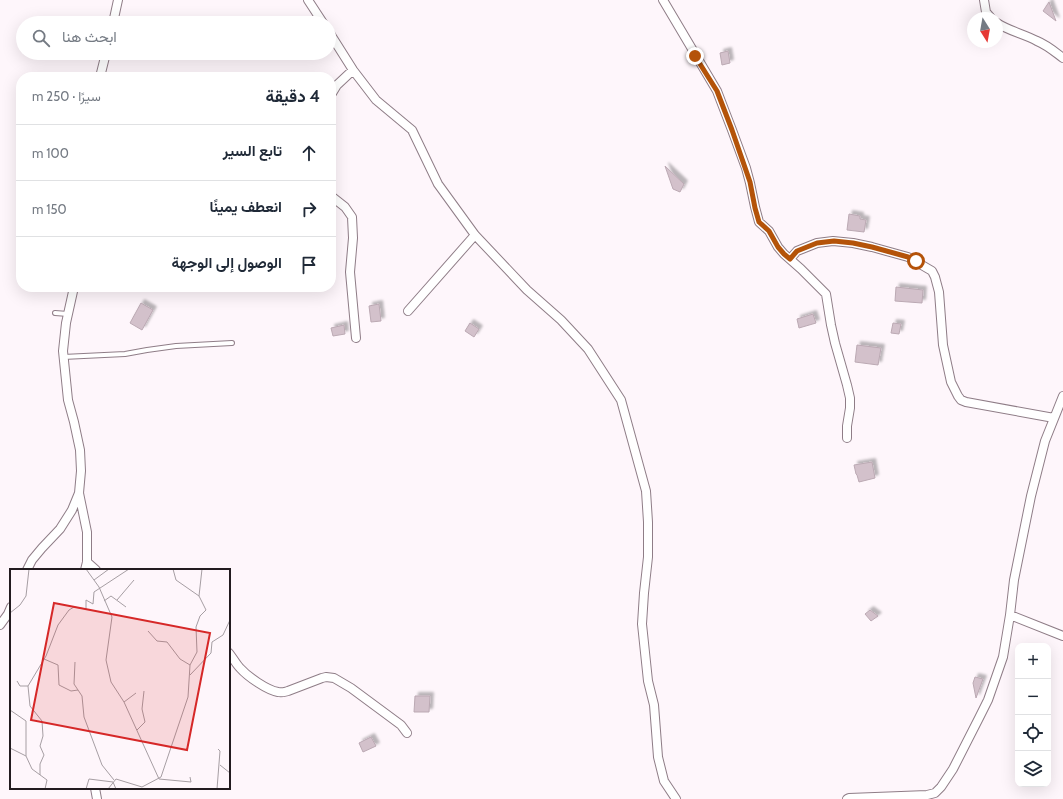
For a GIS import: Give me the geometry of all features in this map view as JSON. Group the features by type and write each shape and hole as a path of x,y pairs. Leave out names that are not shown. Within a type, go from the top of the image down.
{"street":[{"path":"115,16 118,0"},
{"path":"308,0 318,16"},
{"path":"663,0 717,91 746,168 759,222 769,231 778,247 784,254 826,294 832,331 848,385 850,398 847,438"},
{"path":"984,0 986,12"},
{"path":"1003,27 1036,40 1063,58"},
{"path":"336,43 353,70 376,100 412,130 438,184 475,235 527,290 561,320 588,349 621,400 646,491 648,557 642,624 648,681 654,705 658,757 664,781 676,799"},
{"path":"101,72 104,60"},
{"path":"336,88 353,70"},
{"path":"336,200 345,207 352,217 353,238 350,272 356,338"},
{"path":"408,312 475,235"},
{"path":"790,259 797,251 817,243 834,241 872,247 908,257 924,266 932,271 935,277 938,292 943,345 951,382 961,400 1054,418"},
{"path":"28,569 32,560 60,529 72,510 79,493 81,472 80,450 68,400 62,350 73,292"},
{"path":"847,799 927,796 935,793 953,769 988,700 1003,657 1014,580 1031,496 1045,441 1063,396"},
{"path":"79,493 87,532 86,566"},
{"path":"0,625 10,609"},
{"path":"1010,615 1063,636"},
{"path":"230,654 240,668 251,677 270,689 279,692 288,691 322,678 334,678 351,688 401,725 407,733"},
{"path":"95,789 97,799"}],"lane":[{"path":"55,313 68,314"},
{"path":"63,357 124,354 176,346 232,344"}],"building":[{"path":"1049,2 1056,21 1043,11"},
{"path":"728,51 730,63 722,65 720,53"},
{"path":"665,166 684,184 680,192 673,189"},
{"path":"849,214 860,216 860,219 866,220 864,232 847,230"},
{"path":"896,287 923,290 922,303 895,301"},
{"path":"141,303 153,310 142,330 130,323"},
{"path":"379,304 381,321 371,322 369,306"},
{"path":"813,314 816,323 799,328 797,319"},
{"path":"470,323 479,329 474,337 465,331"},
{"path":"893,323 901,324 899,334 891,333"},
{"path":"344,325 345,334 333,336 331,328"},
{"path":"857,345 881,348 878,365 855,362"},
{"path":"872,462 875,478 859,482 854,465"},
{"path":"870,610 878,616 871,621 865,614"},
{"path":"975,677 983,679 976,698 973,683"},
{"path":"415,696 430,696 429,712 414,712"},
{"path":"371,737 376,746 363,752 359,743"}],"route":[{"path":"695,56 717,91 746,168 759,222 769,231 778,247 784,254 790,259 797,251 817,243 834,241 872,247 908,257 916,261"}]}
